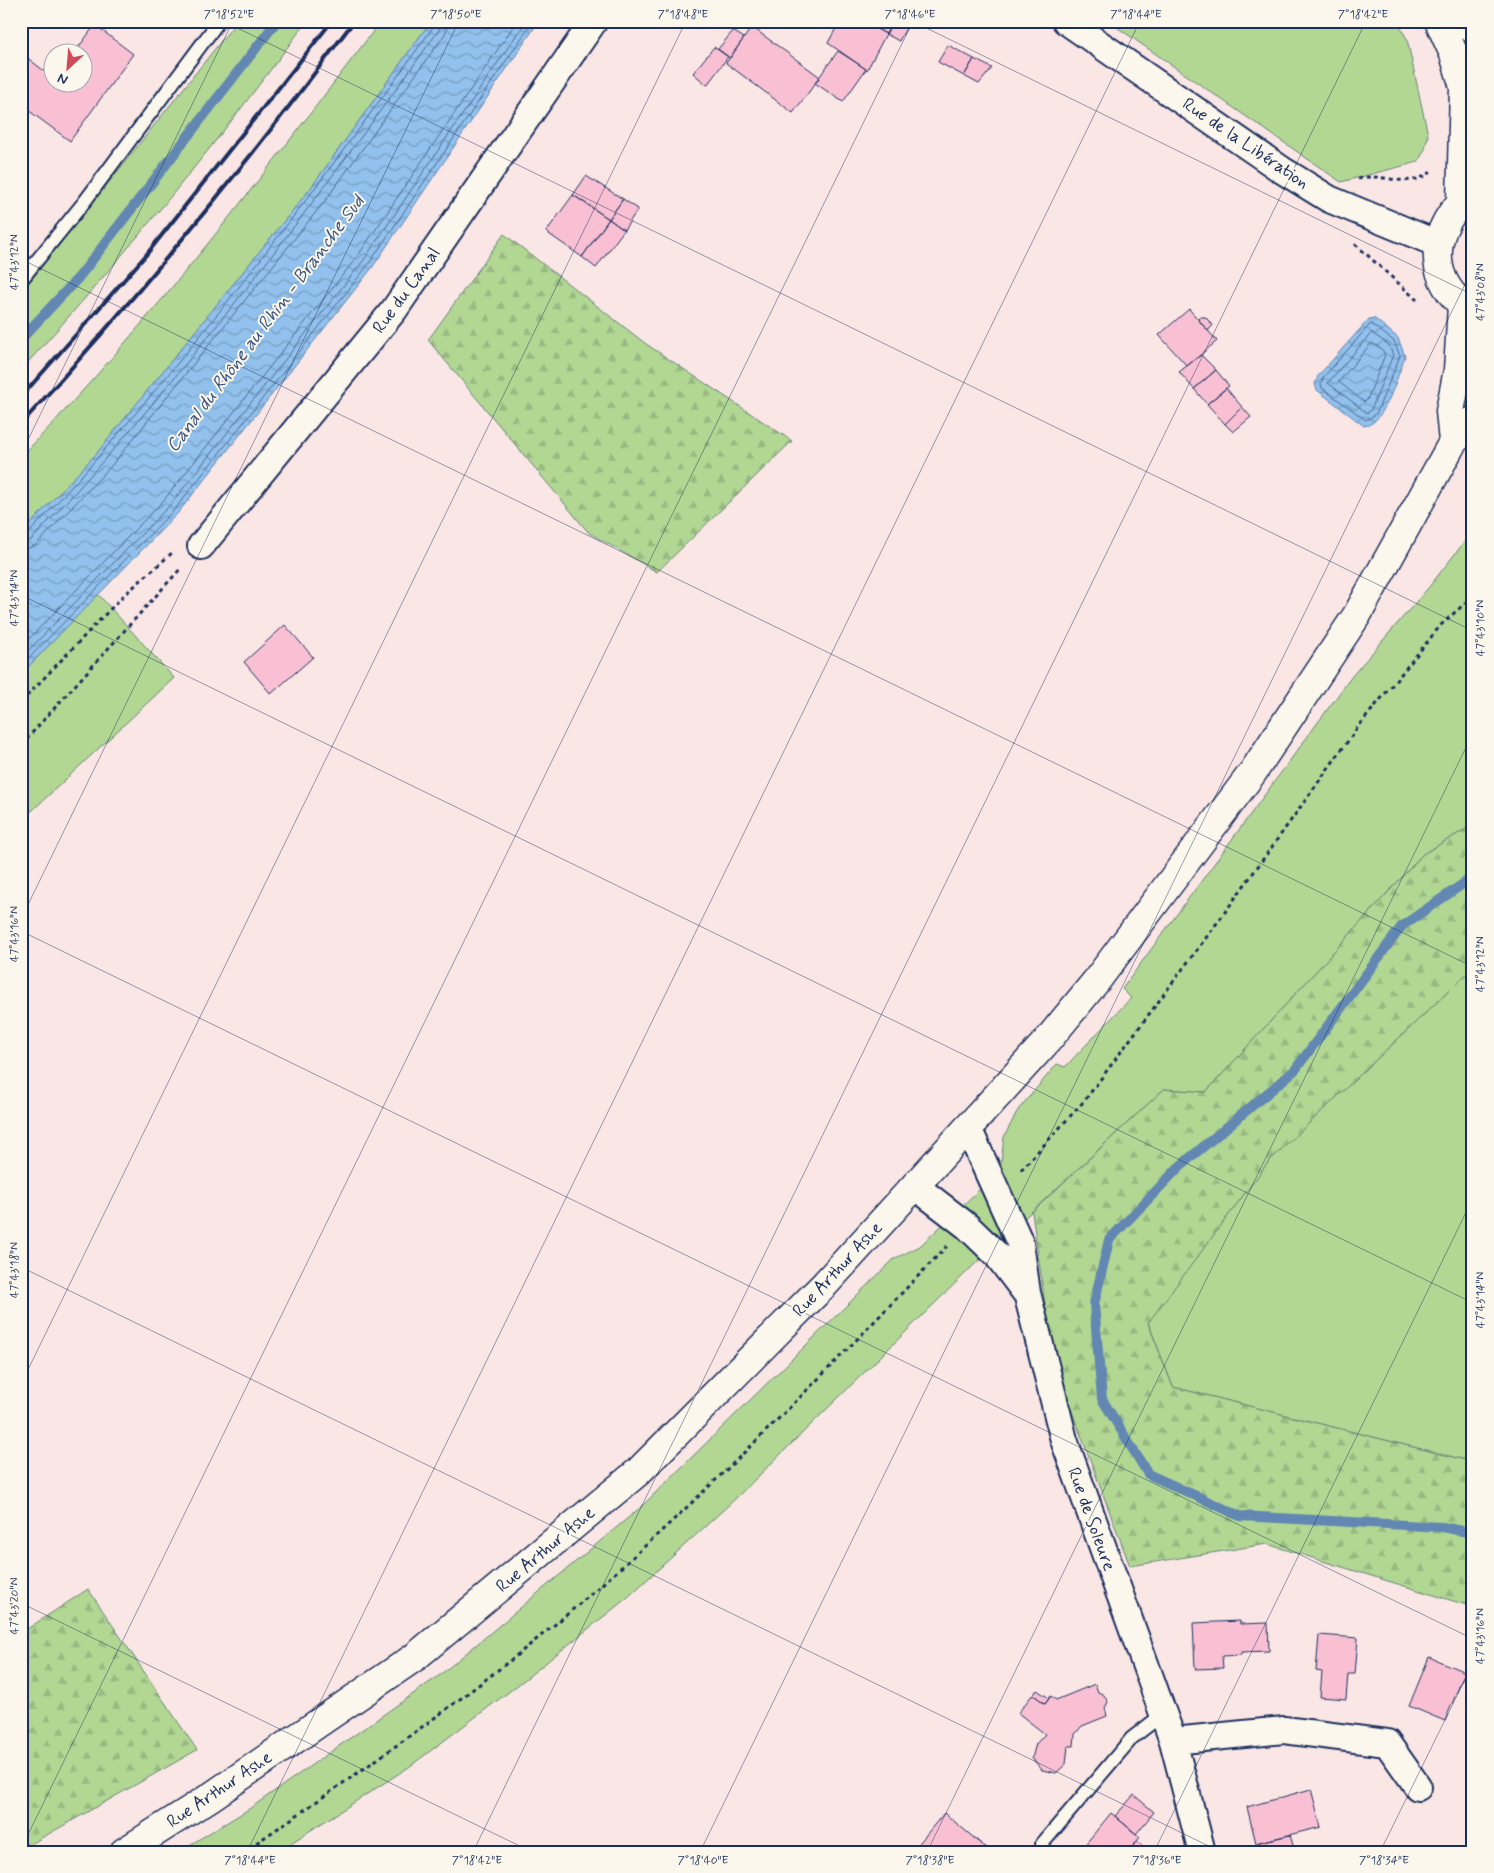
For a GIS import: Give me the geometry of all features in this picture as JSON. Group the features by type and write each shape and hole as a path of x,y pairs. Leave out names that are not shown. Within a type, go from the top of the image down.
{"main road":[{"path":"1439,21 1454,54 1464,87 1467,197 1449,215 1438,244 1438,260 1446,287 1467,309 1450,411 1453,442"},
{"path":"1469,21 1473,29"},
{"name":"Rue Arthur Ashe","path":"124,1852 209,1798 415,1657 638,1472 825,1284 1047,1041 1097,980 1253,772 1357,615 1453,442 1473,421"}],"street":[{"name":"Rue du Canal","path":"201,546 394,310 594,21"},
{"name":"Rue de la Libération","path":"1066,21 1282,170 1329,198 1438,244"},
{"name":"Rue de Soleure","path":"968,1128 1020,1243 1026,1293 1064,1440 1173,1741 1202,1852"},
{"name":"Rue de Soleure","path":"915,1186 967,1226 997,1255 1026,1293"},
{"path":"1173,1741 1284,1730 1387,1743 1418,1787"}],"lane":[{"path":"21,280 84,201 218,21"},
{"path":"1042,1844 1132,1738 1163,1714"}],"path":[{"path":"1329,198 1351,181 1372,175 1396,182 1423,178 1437,167"},
{"path":"1349,238 1418,301"},
{"path":"21,702 122,597 170,552 201,546"},
{"path":"21,745 201,546"},
{"path":"998,1195 1085,1100 1220,919 1358,727 1441,625 1473,596"},
{"path":"242,1852 413,1735 500,1669 584,1600 690,1507 831,1367 967,1226"}],"green space":[{"path":"237,21 307,21 239,111 168,199 96,286 21,370 21,293"},
{"path":"381,21 431,21 310,189 97,453 21,534 21,457 116,353 162,299 252,189"},
{"path":"1108,21 1397,21 1407,39 1428,135 1425,149 1418,162 1341,182"},
{"path":"504,234 646,344 792,441 657,572 589,533 428,340"},
{"path":"1473,531 1473,825 1423,854 1206,1092 1164,1089 975,1264 734,1500 627,1598 514,1688 409,1767 277,1852 178,1852 249,1809 440,1675 641,1507 894,1259 920,1246 1000,1170 1004,1137 1018,1110 1057,1064 1065,1067 1131,998 1122,989 1352,676 1429,587"},
{"path":"97,593 174,678 21,821 21,674"},
{"path":"1473,825 1473,968 1269,1161 1148,1323 1173,1387 1473,1462 1473,1607 1267,1544 1130,1566 1053,1361 1032,1212 1164,1089 1206,1092 1423,854"},
{"path":"1473,968 1473,1462 1173,1387 1148,1322 1269,1161"},
{"path":"88,1589 197,1750 29,1845 21,1840 21,1633"}],"water":[{"name":"Canal du Rhône au Rhin - Branche Sud","path":"431,21 539,21 372,268 178,513 21,674 21,534 97,453 310,189"},
{"path":"1374,318 1398,338 1405,356 1384,408 1372,423 1364,426 1317,390 1315,384 1318,376 1369,319"}],"building":[{"path":"840,21 862,21 886,34 867,70 828,43"},
{"path":"862,21 893,21 886,34"},
{"path":"893,21 910,21 899,41 886,34"},
{"path":"95,25 133,54 70,141 21,105 21,53 42,69 42,92 92,92 92,42 82,42"},
{"path":"752,27 820,77 793,113 726,63"},
{"path":"733,31 744,38 730,58 718,49"},
{"path":"948,45 974,59 964,76 938,62"},
{"path":"714,47 728,57 707,85 693,73"},
{"path":"838,51 866,69 843,102 815,83"},
{"path":"974,59 992,68 979,84 964,76"},
{"path":"586,176 623,199 609,219 573,195"},
{"path":"573,195 609,219 582,257 546,232"},
{"path":"623,199 638,209 624,230 609,219"},
{"path":"609,219 624,230 596,268 582,257"},
{"path":"1189,309 1217,341 1187,366 1159,335"},
{"path":"1205,317 1213,325 1208,331 1198,319"},
{"path":"1201,355 1216,370 1194,389 1179,372"},
{"path":"1216,370 1229,386 1207,404 1194,389"},
{"path":"1226,388 1242,407 1225,424 1207,404"},
{"path":"1242,407 1251,417 1233,432 1225,424"},
{"path":"285,625 313,657 271,694 244,662"},
{"path":"1240,1621 1240,1624 1268,1623 1269,1651 1241,1652 1241,1655 1222,1656 1223,1668 1195,1669 1193,1623"},
{"path":"1319,1635 1358,1638 1355,1674 1348,1674 1346,1699 1320,1697 1322,1672 1316,1671"},
{"path":"1429,1657 1465,1672 1445,1721 1409,1706"},
{"path":"1095,1684 1098,1692 1104,1695 1108,1702 1105,1708 1107,1716 1082,1726 1075,1734 1074,1746 1068,1746 1066,1764 1056,1773 1042,1770 1032,1758 1036,1744 1045,1734 1018,1713 1033,1694 1045,1704 1051,1696 1056,1700"},
{"path":"1037,1690 1049,1698 1045,1704 1033,1694"},
{"path":"1311,1789 1321,1827 1256,1843 1247,1807"},
{"path":"1134,1795 1154,1812 1136,1834 1115,1816"},
{"path":"944,1813 991,1852 912,1852"},
{"path":"1111,1813 1140,1837 1128,1852 1079,1852"},
{"path":"1290,1835 1295,1852 1261,1852 1259,1842"},
{"path":"1473,1839 1473,1852 1469,1840"},
{"path":"1137,1841 1148,1851 1147,1852 1128,1852"}],"waterway":[{"path":"21,339 79,277 277,21"},
{"path":"1473,877 1402,926 1295,1070 1179,1167 1109,1240 1094,1304 1102,1399 1148,1474 1240,1516 1442,1527 1473,1533"},
{"path":"21,1847 25,1852"}],"railway":[{"path":"21,397 146,255 332,21"},
{"path":"21,424 193,227 275,125 354,21"}]}
